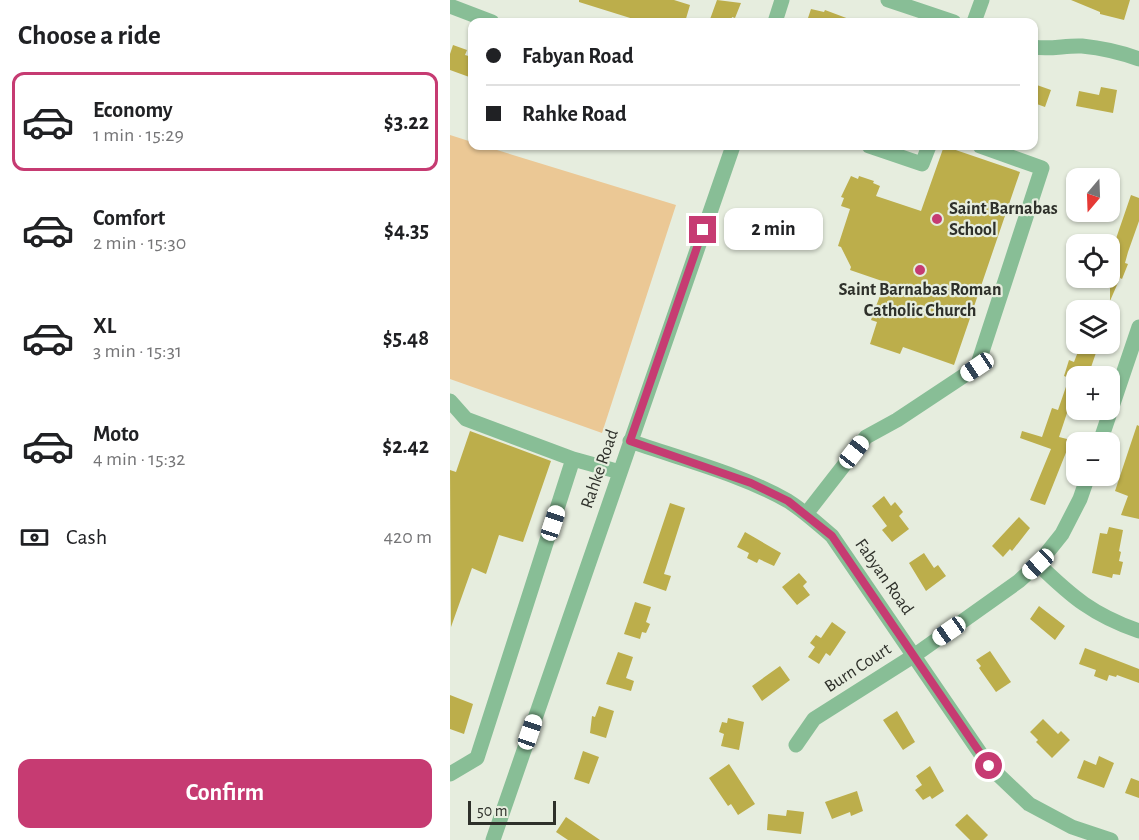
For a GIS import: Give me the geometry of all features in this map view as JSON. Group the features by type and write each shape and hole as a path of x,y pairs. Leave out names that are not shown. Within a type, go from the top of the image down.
{"street":[{"path":"775,18 782,0"},
{"path":"888,0 942,18"},
{"path":"975,18 982,0"},
{"path":"450,6 482,18"},
{"path":"1038,48 1080,46 1119,52 1139,59"},
{"name":"Rahke Road","path":"493,840 732,150"},
{"path":"881,150 922,164 927,150"},
{"path":"807,514 866,437 897,420 977,367 1042,168 991,150"},
{"path":"1103,432 1139,327"},
{"path":"450,401 465,419 573,459 620,472"},
{"name":"Fabyan Road","path":"630,441 751,483 788,501 807,514 832,536 989,766 1029,804 1072,827 1111,840"},
{"path":"450,774 477,758 573,459"},
{"name":"Burn Court","path":"796,745 814,719 915,655 1019,581 1038,564 1062,534 1085,486"},
{"path":"1038,564 1086,608 1110,621 1139,631"}],"shaded area":[{"path":"450,135 468,141 468,150 497,150 676,205 602,433 450,379"}],"building":[{"path":"579,0 674,0 690,5 686,18 630,18 579,2"},
{"path":"717,0 741,3 735,18 710,18"},
{"path":"1071,0 1130,0 1124,20 1100,14 1100,12"},
{"path":"811,9 824,12 825,10 846,18 808,18"},
{"path":"453,45 467,50 465,55 468,56 468,77 450,70 450,54"},
{"path":"1038,85 1051,90 1045,107 1038,104"},
{"path":"1101,87 1117,90 1113,113 1076,106 1079,91 1099,95"},
{"path":"943,150 956,150 1020,172 954,365 903,347 900,354 870,344 877,322 871,320 885,282 850,270 851,267 841,247 838,246 850,209 841,206 844,198 841,197 851,176 874,181 873,183 880,186 876,196 921,211"},
{"path":"1131,195 1139,198 1139,221 1128,252 1125,263 1128,264 1122,279 1120,278 1120,234 1118,234"},
{"path":"1110,288 1116,288 1110,300"},
{"path":"1077,354 1096,354 1091,366 1067,366 1069,360 1074,362"},
{"path":"1066,387 1066,416 1059,437 1066,439 1066,452 1045,505 1030,500 1051,449 1020,438 1022,431 1042,437 1052,408 1058,410"},
{"path":"1137,425 1139,426 1139,519 1121,515 1128,496 1115,491 1117,486 1120,486 1120,476"},
{"path":"470,431 551,461 523,542 499,535 486,574 472,568 451,627 450,470 456,472"},
{"path":"884,496 891,506 895,502 903,512 899,516 909,529 892,542 882,530 887,526 872,506"},
{"path":"670,503 685,508 664,574 671,576 666,591 643,583"},
{"path":"1019,517 1030,528 1012,551 1010,549 1003,557 992,546"},
{"path":"1109,527 1123,530 1119,561 1123,562 1120,575 1113,574 1112,578 1092,573 1100,533 1107,534"},
{"path":"745,532 781,553 774,566 759,559 757,563 747,558 749,553 737,547"},
{"path":"924,553 934,568 938,565 946,576 926,591 909,563"},
{"path":"799,573 807,582 803,586 810,595 797,605 782,587"},
{"path":"635,602 651,607 646,622 650,624 646,633 642,632 640,639 624,634"},
{"path":"1039,606 1065,626 1055,640 1030,619"},
{"path":"832,622 846,632 830,656 826,653 819,664 808,657 815,647 810,643 816,635 821,638"},
{"path":"1085,648 1139,669 1139,683 1117,675 1116,677 1109,675 1107,681 1094,676 1096,670 1079,664"},
{"path":"990,651 1011,682 996,692 976,660"},
{"path":"618,652 633,657 626,678 634,681 631,691 606,684"},
{"path":"780,666 790,680 762,701 752,686"},
{"path":"450,695 473,704 464,734 450,729"},
{"path":"599,706 614,711 606,738 590,733 592,716 595,717"},
{"path":"897,711 915,742 903,750 883,720"},
{"path":"728,718 744,722 739,750 721,746 724,734 719,732 722,722 727,723"},
{"path":"1043,719 1058,734 1061,731 1070,740 1052,758 1036,742 1038,740 1030,732"},
{"path":"583,751 599,757 589,784 574,779"},
{"path":"1099,756 1114,763 1104,788 1077,778 1084,760 1096,765"},
{"path":"729,764 755,804 738,815 731,804 728,806 709,778"},
{"path":"930,766 944,791 932,799 930,796 923,800 915,790 922,785 916,776"},
{"path":"1131,778 1139,781 1139,798 1125,793"},
{"path":"857,791 863,811 851,816 850,812 832,819 825,802"},
{"path":"787,810 804,812 801,834 767,830 768,814 786,816"},
{"path":"967,814 988,835 983,840 970,840 955,825"},
{"path":"566,817 600,840 568,840 556,832"}],"place":[{"name":"Saint Barnabas School","path":"937,219"},
{"name":"Saint Barnabas Roman Catholic Church","path":"920,270"}],"route":[{"path":"703,230 630,441 751,483 788,501 832,536 989,766"}]}
